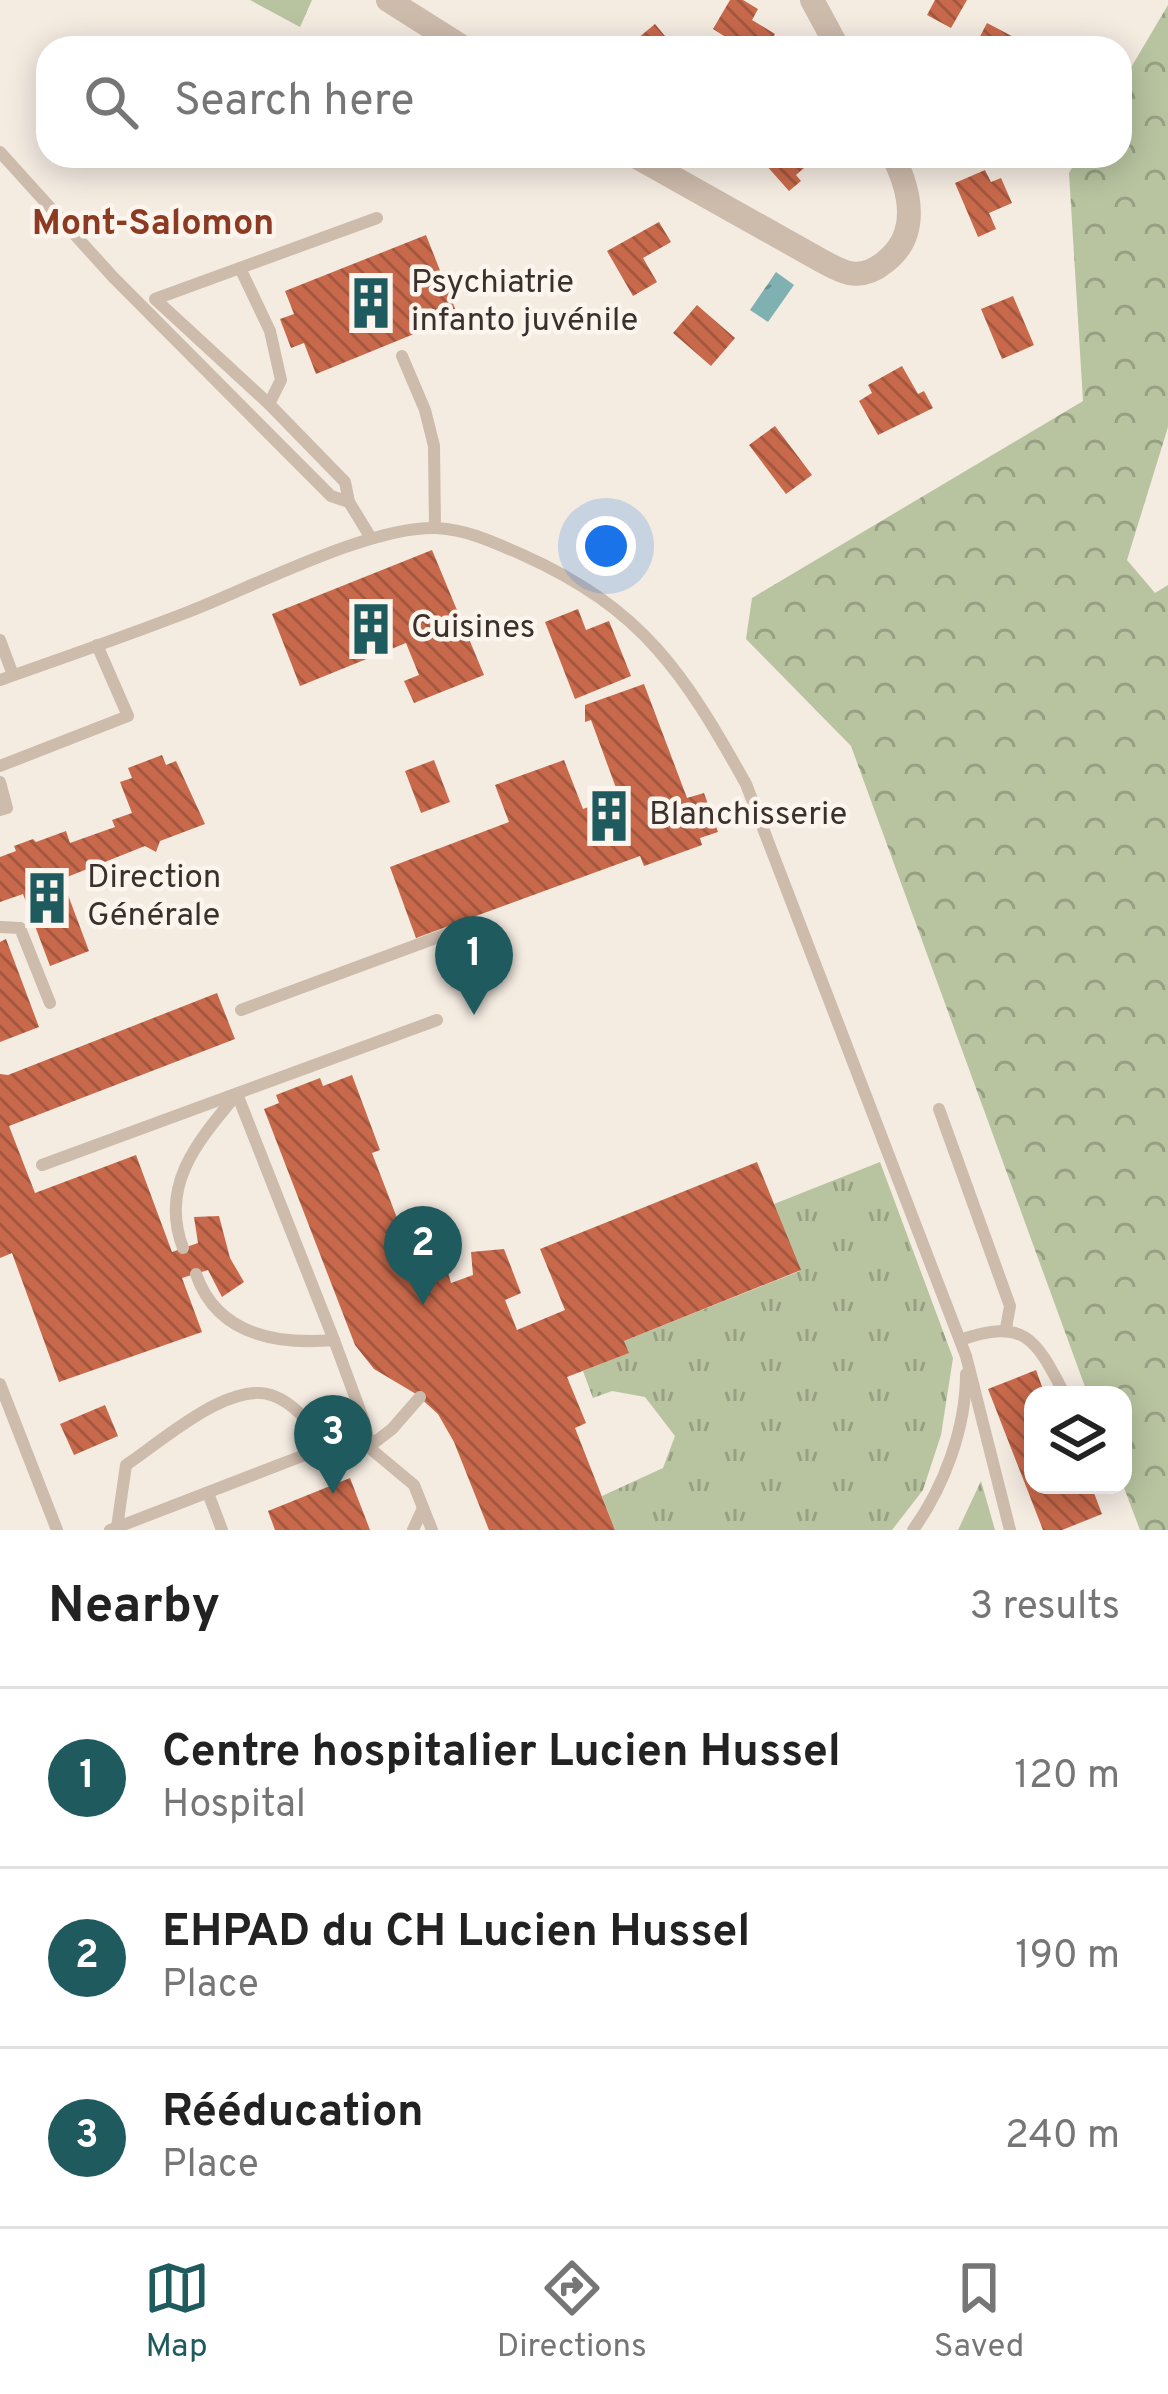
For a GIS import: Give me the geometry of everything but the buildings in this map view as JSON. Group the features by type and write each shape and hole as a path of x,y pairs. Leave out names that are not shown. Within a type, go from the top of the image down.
{"street":[{"path":"388,0 445,36"},
{"path":"812,0 832,36"},
{"path":"656,168 822,262 852,274 867,273 901,248 910,203 897,168"}],"lane":[{"path":"0,152 113,277 332,496 349,502"},
{"path":"370,538 349,502 345,482 155,299 377,218"},
{"path":"240,268 270,331 280,380 269,404"},
{"path":"402,356 434,446 435,528"},
{"path":"0,640 7,678 370,538 435,528 473,533 576,580 638,626 700,701 746,784 966,1356 1010,1530"},
{"path":"0,766 128,716 97,645"},
{"path":"0,782 7,808 0,810"},
{"path":"0,926 20,928 50,1003"},
{"path":"242,1010 460,929"},
{"path":"42,1165 437,1020"},
{"path":"182,1248 173,1223 182,1173 200,1140 237,1094"},
{"path":"237,1094 334,1340 370,1446"},
{"path":"939,1109 1010,1306 1006,1328"},
{"path":"196,1274 215,1309 236,1326 291,1343 334,1340"},
{"path":"960,1340 1006,1328 1026,1335 1061,1386"},
{"path":"913,1530 925,1514 960,1427 966,1356"},
{"path":"0,1384 57,1530"},
{"path":"113,1529 127,1465 216,1402 258,1391 277,1396 299,1412 328,1446"},
{"path":"370,1446 420,1397"},
{"path":"113,1529 328,1446 360,1439 414,1485 432,1530"},
{"path":"208,1493 223,1530"},
{"path":"413,1530 423,1508"}],"green space":[{"path":"250,0 312,0 300,27"},
{"path":"1168,5 1168,427 1127,560 1155,593 1168,585 1168,1530 1140,1530 1126,1494 1132,1494 1132,1386 1085,1386 851,746 746,639 752,598 1083,401 1069,173 1072,168 1132,168 1132,66"},
{"path":"880,1162 953,1358 941,1435 923,1490 892,1530 615,1530 602,1496 663,1468 675,1436 645,1397 612,1391 593,1398 583,1371 628,1353 624,1341 800,1271 774,1204"},
{"path":"981,1481 995,1530 958,1530"}],"water":[{"path":"776,272 794,285 768,322 750,310"}],"place":[{"name":"Psychiatrie infanto juvénile","path":"371,303"},
{"name":"Cuisines","path":"371,629"},
{"name":"Blanchisserie","path":"609,816"},
{"name":"Direction Générale","path":"47,898"},
{"name":"Centre hospitalier Lucien Hussel","path":"474,1015"},
{"name":"EHPAD du CH Lucien Hussel","path":"423,1305"},
{"name":"Rééducation","path":"333,1494"}],"district":[{"name":"Mont-Salomon","path":"153,225"}]}
